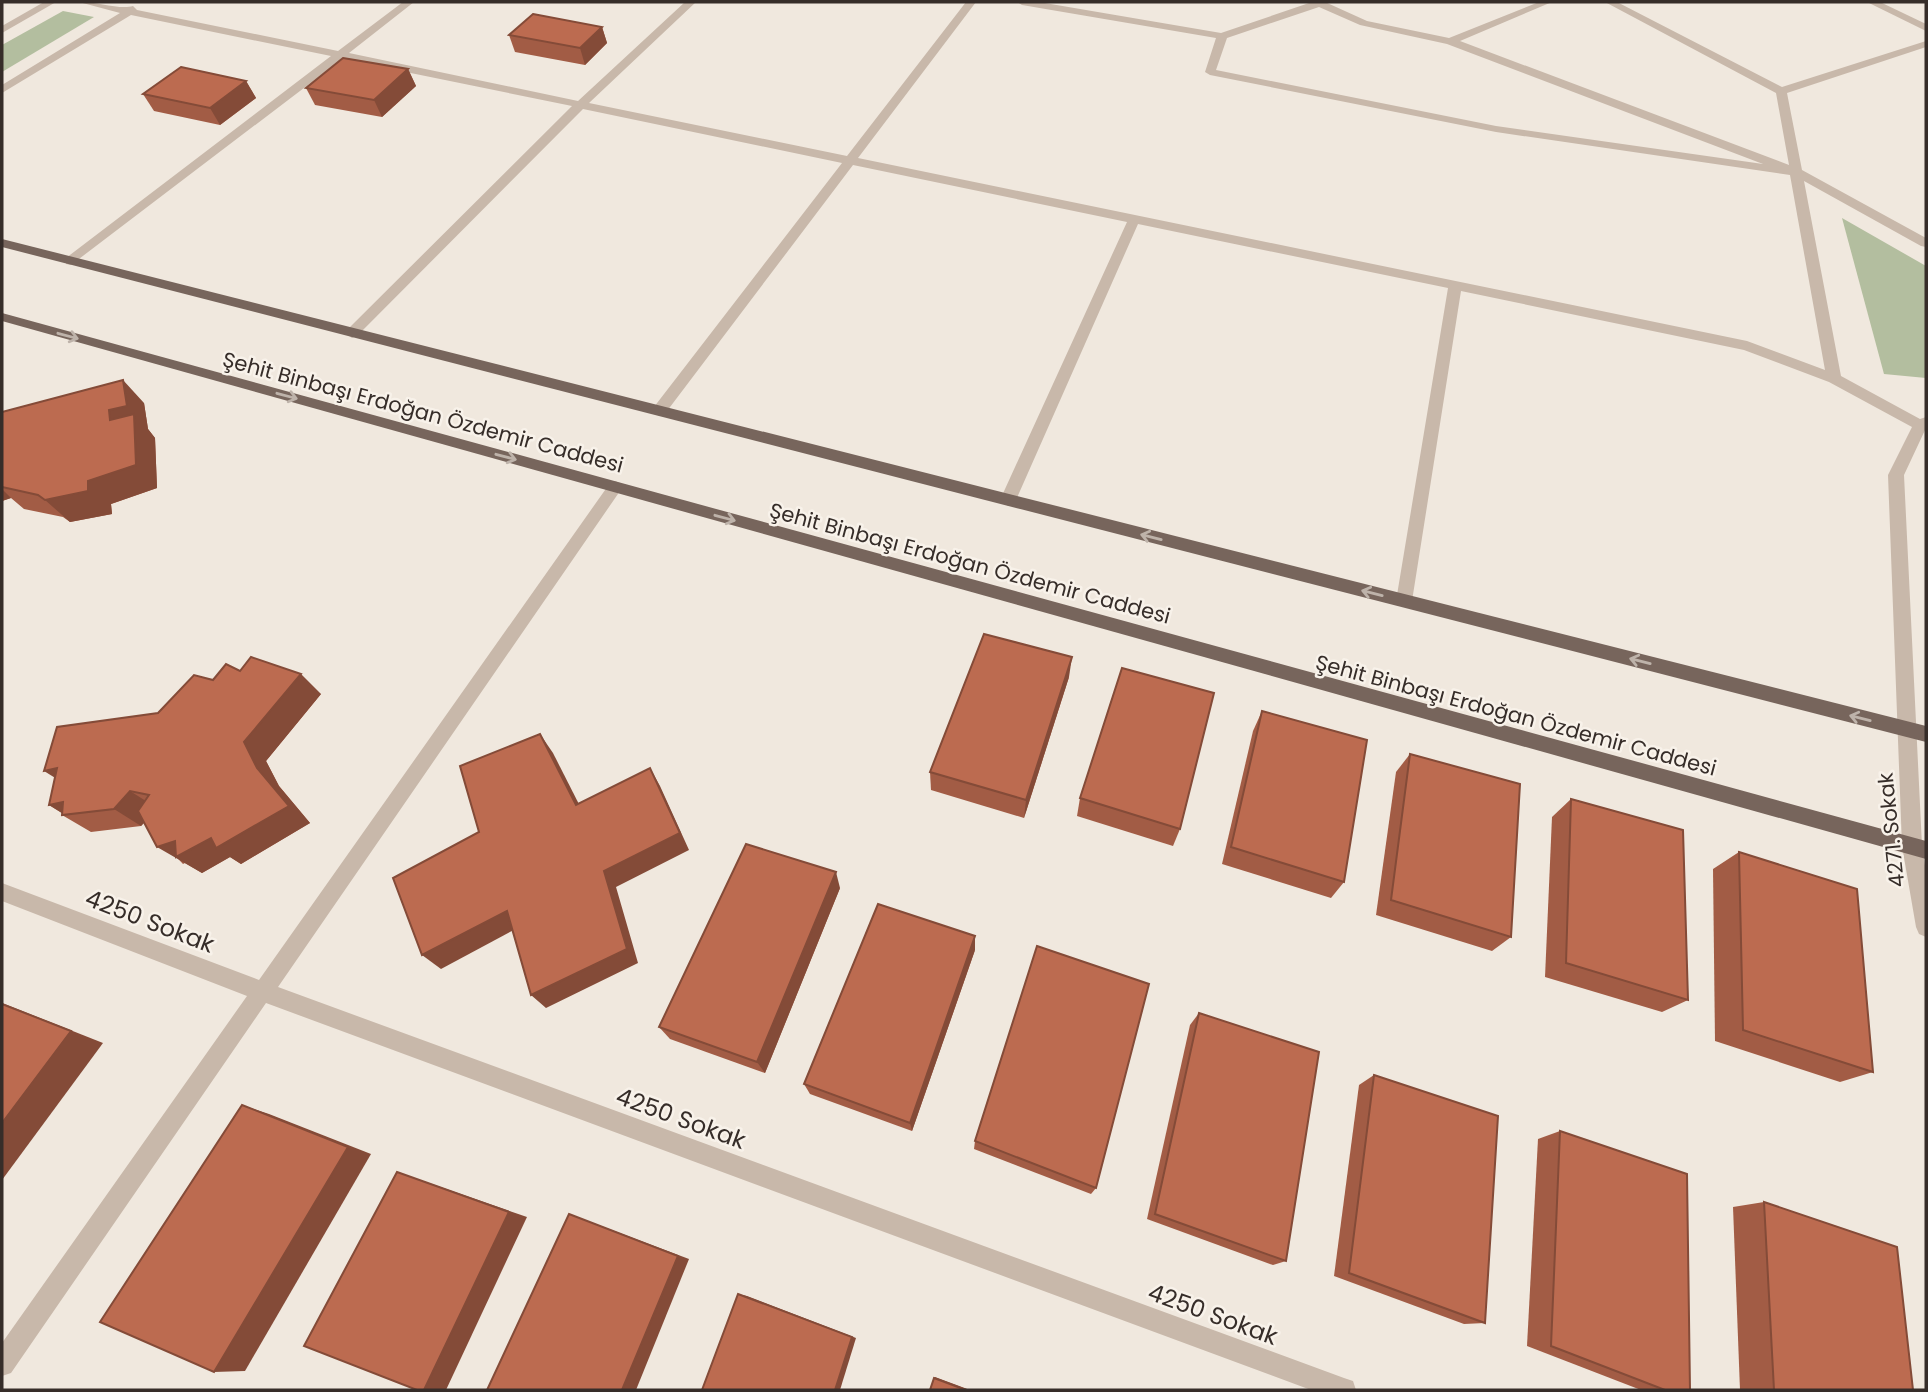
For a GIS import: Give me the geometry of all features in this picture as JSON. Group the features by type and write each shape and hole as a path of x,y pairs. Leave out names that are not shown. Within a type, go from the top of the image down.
{"main road":[{"path":"2,243 1926,734"},
{"name":"Şehit Binbaşı Erdoğan Özdemir Caddesi","path":"2,317 1919,848"}],"street":[{"path":"2,30 51,2"},
{"path":"84,2 1747,346 1834,379 1923,423"},
{"path":"2,90 143,2"},
{"path":"71,261 409,2"},
{"path":"352,332 580,105 691,2"},
{"path":"659,411 971,2"},
{"path":"1022,2 1222,36 1319,2 1364,23 1450,40 1796,172 1926,243"},
{"path":"1522,2 1533,7"},
{"path":"1450,40 1547,2"},
{"path":"1610,2 1781,91 1926,44"},
{"path":"1872,2 1926,28"},
{"path":"1222,36 1210,72 1496,129 1796,172"},
{"path":"1781,91 1834,379"},
{"path":"1008,500 1134,219"},
{"path":"1404,601 1455,286"},
{"name":"4271. Sokak","path":"1923,423 1896,475 1906,729 1926,927"},
{"path":"2,1364 615,487"},
{"name":"4250 Sokak","path":"2,892 261,991 1344,1390"}],"green space":[{"path":"63,11 94,17 2,72 2,45"},
{"path":"1842,218 1926,266 1926,378 1884,374"}],"building":[{"path":"533,14 602,27 580,48 509,35"},
{"path":"343,58 408,69 374,100 306,88"},
{"path":"181,67 246,81 210,108 143,94"},
{"path":"123,380 127,406 109,410 110,420 134,414 136,465 88,481 88,491 45,500 38,495 2,487 2,412"},
{"path":"984,634 1072,657 1026,800 930,772"},
{"path":"251,657 301,674 244,742 257,768 289,806 216,848 211,838 176,857 175,841 157,847 138,811 149,795 130,791 114,809 62,815 63,802 49,805 57,768 44,771 57,727 158,713 194,675 213,680 226,664 240,671"},
{"path":"1122,668 1214,693 1180,829 1080,798"},
{"path":"1262,711 1367,740 1344,882 1231,847"},
{"path":"540,734 576,805 650,768 680,833 604,871 627,949 531,995 507,911 422,955 393,878 479,832 460,766"},
{"path":"1410,754 1520,784 1511,937 1391,900"},
{"path":"1571,799 1683,830 1688,1000 1566,963"},
{"path":"746,844 836,872 757,1062 659,1027"},
{"path":"1739,852 1857,889 1873,1072 1743,1030"},
{"path":"878,904 975,936 910,1123 804,1084"},
{"path":"1037,946 1149,984 1096,1188 975,1141"},
{"path":"2,1004 71,1031 2,1123"},
{"path":"1199,1013 1319,1052 1286,1261 1155,1214"},
{"path":"1374,1075 1498,1116 1485,1323 1349,1273"},
{"path":"242,1105 348,1147 214,1372 100,1322"},
{"path":"1560,1131 1687,1174 1690,1390 1665,1390 1551,1346"},
{"path":"397,1172 509,1212 424,1390 417,1390 304,1346"},
{"path":"1764,1202 1897,1247 1913,1390 1774,1390"},
{"path":"569,1214 678,1256 622,1390 487,1390"},
{"path":"738,1294 852,1337 835,1390 702,1390"},
{"path":"934,1378 966,1390 930,1390"}]}
